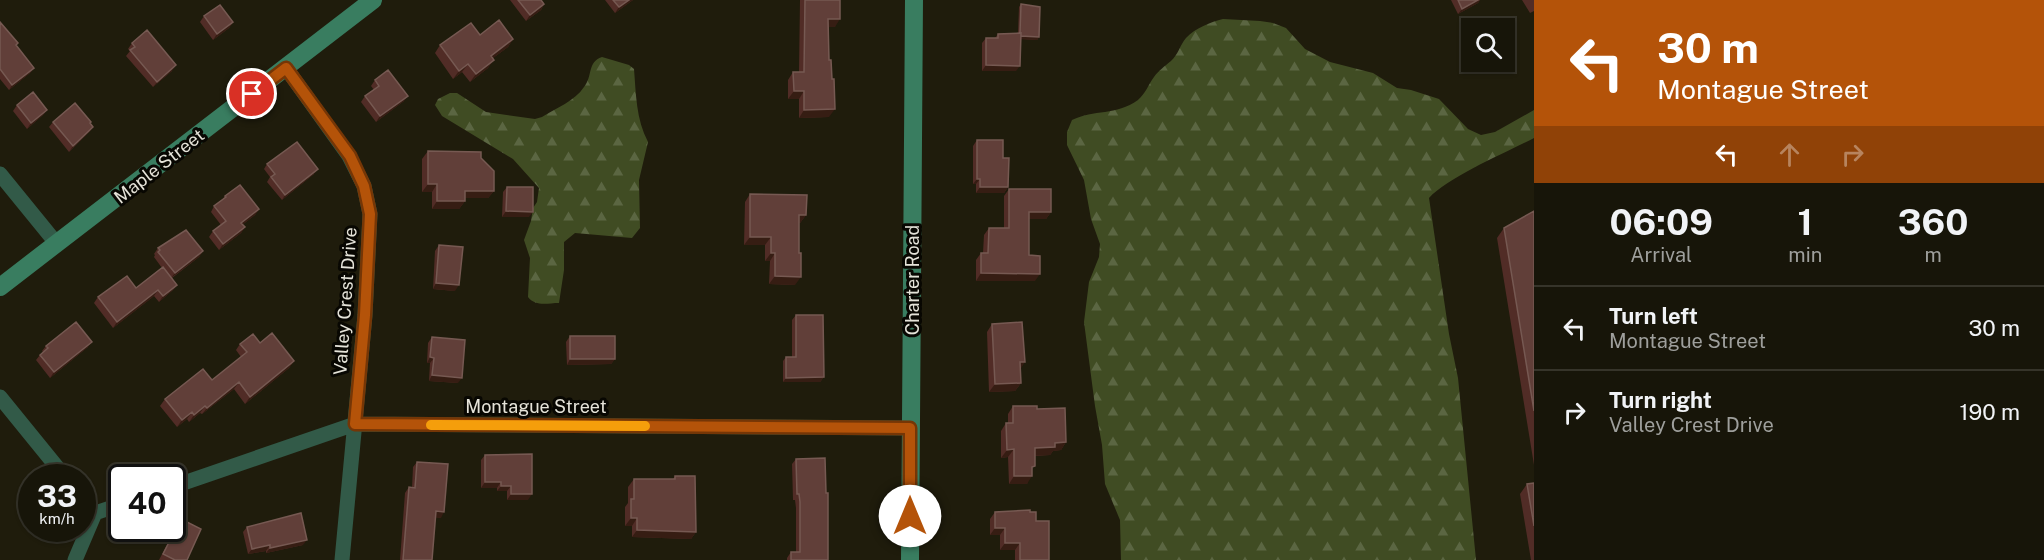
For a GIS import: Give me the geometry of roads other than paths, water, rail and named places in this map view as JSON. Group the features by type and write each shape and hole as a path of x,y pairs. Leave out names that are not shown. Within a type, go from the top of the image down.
{"street":[{"name":"Maple Street","path":"0,286 373,0"},
{"name":"Charter Road","path":"910,560 914,0"},
{"name":"Valley Crest Drive","path":"286,68 350,156 364,186 370,214 365,315 342,560"},
{"path":"0,174 57,244"},
{"path":"0,397 54,464"},
{"name":"Montague Street","path":"186,482 355,424 910,428"},
{"path":"75,560 83,542"}]}
